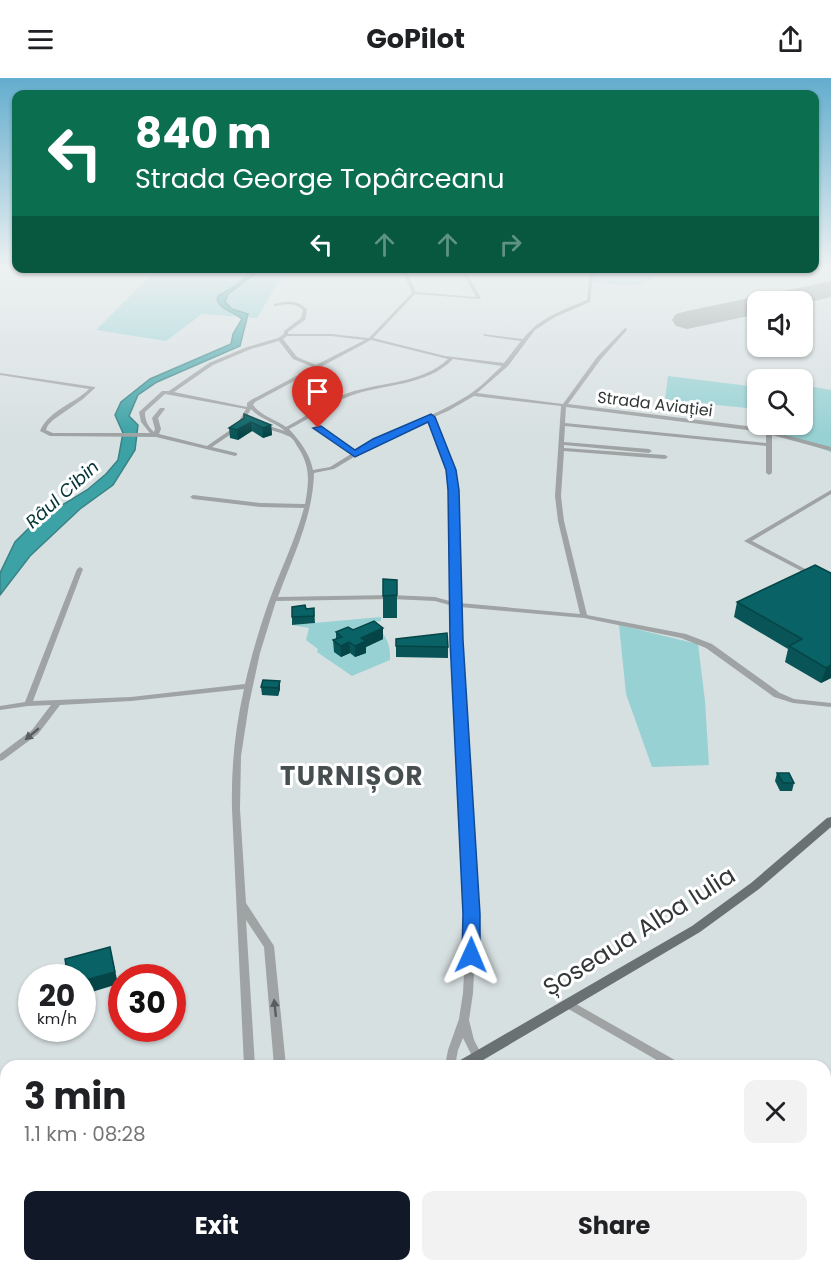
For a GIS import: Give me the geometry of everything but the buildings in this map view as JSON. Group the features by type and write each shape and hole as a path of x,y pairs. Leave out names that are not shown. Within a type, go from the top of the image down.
{"main road":[{"name":"Șoseaua Alba Iulia","path":"473,1060 682,938 718,914 831,821"}],"street":[{"path":"156,435 150,431 143,420 142,412 167,392 211,364 249,348 280,339 297,324"},
{"path":"167,392 230,406 249,406 370,339 385,324"},
{"path":"311,472 332,468 377,441 431,417 474,394 506,365 523,340 542,324"},
{"path":"584,616 561,520 558,496 564,406 599,358 626,329"},
{"path":"286,335 331,335 370,339 452,358 506,365"},
{"path":"485,335 523,340"},
{"path":"280,339 303,362 316,367"},
{"path":"283,355 294,355"},
{"path":"288,432 345,395 430,374 442,368 452,358"},
{"path":"0,374 93,388 45,424 43,429 47,434 156,435 235,454"},
{"name":"Strada Aviației","path":"474,394 747,429"},
{"path":"249,406 288,432 303,453 311,472 306,506 274,599 248,686 235,792 249,1060"},
{"path":"249,406 251,420"},
{"path":"143,420 155,418 162,409"},
{"path":"431,417 453,481 456,604 472,914 471,969 464,1019 451,1060"},
{"path":"155,418 158,429 156,435"},
{"path":"208,447 251,420 288,432"},
{"path":"562,424 768,445"},
{"path":"318,428 355,454"},
{"path":"769,435 769,473"},
{"name":"Strada Aviației","path":"780,435 831,449"},
{"path":"561,446 649,451"},
{"path":"561,446 665,457"},
{"path":"821,580 747,541 831,492"},
{"path":"193,497 260,505 306,506"},
{"path":"28,704 80,569"},
{"path":"274,599 390,597 435,599 456,604 584,616 632,624 701,642 735,663 777,694 794,701 831,705"},
{"path":"0,708 28,704 131,699 248,686"},
{"path":"0,758 35,732 57,703"},
{"path":"241,904 269,946 279,1060"},
{"path":"568,1004 666,1060"},
{"path":"464,1019 469,1041 478,1057"}],"shaded area":[{"path":"102,324 189,324 166,341 96,330"},
{"path":"239,324 246,324 240,346 157,382 138,395 129,416 138,425 135,450 113,485 80,509 30,556 0,595 0,573 15,542 36,521 87,490 118,460 123,433 115,415 121,402 150,379 231,344 233,334"},
{"path":"668,376 747,386 747,408 665,400"},
{"path":"813,387 831,390 831,452 782,435 813,435"},
{"path":"381,617 381,621 373,622 386,639 390,660 352,676 317,652 318,649 306,640 309,628 292,625"},
{"path":"619,625 698,644 705,701 709,765 652,767 626,694"}],"district":[{"name":"TURNIȘOR","path":"352,776"}],"route":[{"path":"318,428 355,454 377,441 431,417 451,470 454,490 457,640 472,914 471,955"}],"water label":[{"name":"Râul Cibin","path":"62,494"}]}
